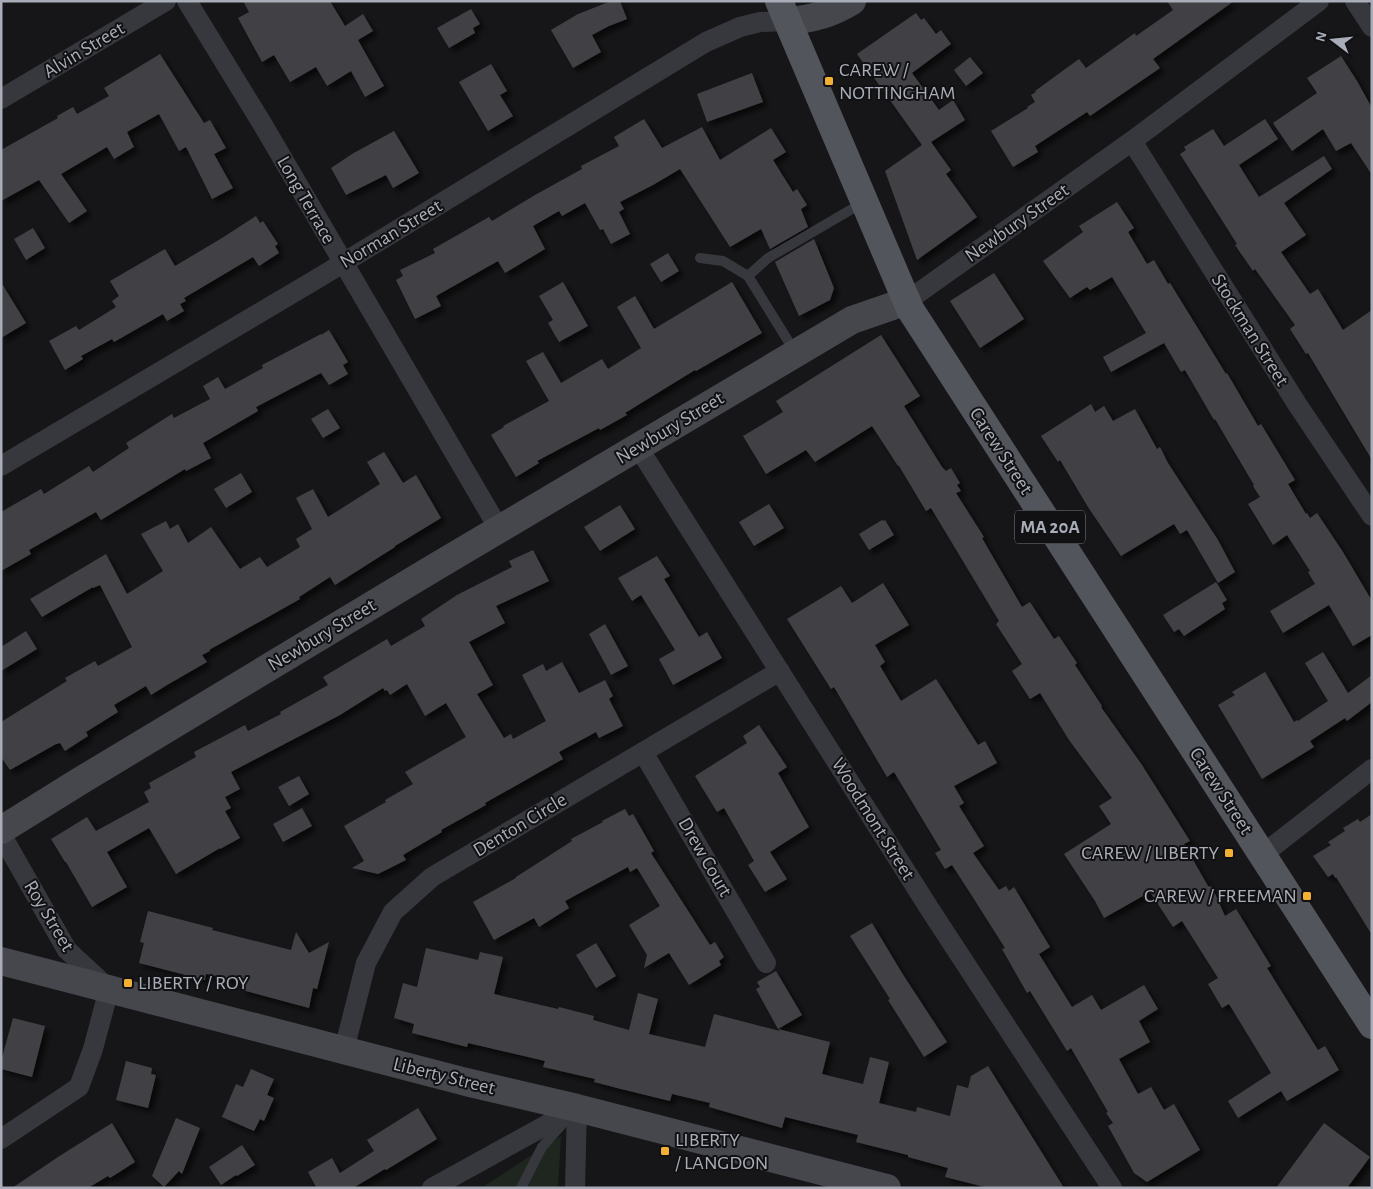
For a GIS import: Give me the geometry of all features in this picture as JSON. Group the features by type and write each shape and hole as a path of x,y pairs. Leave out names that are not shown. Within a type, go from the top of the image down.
{"main road":[{"name":"Carew Street","path":"783,11 910,309 1372,1025"}],"street":[{"name":"Alvin Street","path":"1,99 166,1"},
{"name":"Long Terrace","path":"187,1 499,529"},
{"path":"783,11 807,20 838,10 852,1"},
{"name":"Newbury Street","path":"1,830 80,780 852,320 907,301 1132,141 1320,1"},
{"path":"1355,1 1372,27"},
{"name":"Norman Street","path":"1,466 343,263 706,42 740,27 760,22 783,11"},
{"name":"Stockman Street","path":"1132,141 1298,404 1372,516"},
{"name":"Woodmont Street","path":"638,447 924,899 1112,1188"},
{"name":"Denton Circle","path":"344,1050 366,963 393,912 432,877 780,671"},
{"name":"Drew Court","path":"643,752 766,963"},
{"path":"1262,855 1372,769"},
{"name":"Roy Street","path":"1,834 67,950 109,989"},
{"name":"Liberty Street","path":"1,960 466,1082 577,1108 815,1179 887,1188"},
{"path":"1,1139 79,1087 93,1049 109,989"},
{"path":"432,1188 577,1108"},
{"path":"575,1188 577,1108"}],"lane":[{"path":"748,276 768,258 865,202"},
{"path":"700,258 723,261 748,276 796,353"},
{"path":"521,1188 542,1147 577,1108"}],"shaded area":[{"path":"561,1136 558,1188 481,1188"}],"building":[{"path":"243,1 330,1 345,26 363,14 373,31 358,40 384,86 365,97 351,71 327,86 316,67 290,82 274,55 262,62 238,18 249,12"},
{"path":"611,1 620,1 627,19 592,35 601,52 573,68 551,30 578,14"},
{"path":"1167,1 1234,1 1153,59 1160,68 1090,116 1087,112 1035,146 1038,152 1013,167 991,131 1028,108 1035,102 1031,95 1035,91 1079,59 1086,68 1135,33 1136,36 1173,10"},
{"path":"471,9 480,24 473,28 475,33 449,48 437,28"},
{"path":"916,13 921,20 924,18 936,34 941,30 951,44 912,73 939,110 953,100 965,120 931,142 951,170 946,174 977,217 917,260 885,171 922,145 857,54"},
{"path":"160,54 204,123 210,120 226,148 214,154 233,188 212,199 186,147 179,151 159,114 127,132 134,147 114,159 107,147 61,174 87,211 69,223 39,180 1,201 1,150 58,118 57,116 73,107 77,114 109,96 104,88"},
{"path":"1341,56 1372,108 1372,175 1351,143 1336,151 1323,129 1292,151 1273,123 1317,93 1307,78"},
{"path":"970,57 983,73 966,86 954,70"},
{"path":"491,64 507,91 500,95 513,116 488,131 459,82"},
{"path":"752,73 763,102 707,122 697,94"},
{"path":"644,119 662,148 702,127 720,160 771,128 786,152 773,160 793,192 797,189 807,205 801,209 808,227 770,249 761,229 730,247 680,169 620,202 624,209 619,212 630,234 611,244 603,229 600,230 585,203 562,216 559,211 533,226 545,249 505,273 498,261 436,296 441,306 415,319 396,280 403,276 400,270 435,253 433,249 489,217 492,221 582,169 581,166 619,146 614,137"},
{"path":"1265,119 1278,139 1239,165 1259,197 1324,156 1332,169 1284,203 1306,235 1281,252 1310,294 1318,289 1343,330 1372,310 1372,460 1308,353 1306,354 1290,329 1295,325 1255,269 1253,271 1235,245 1237,244 1180,154 1186,150 1184,147 1213,129 1224,146"},
{"path":"394,131 419,173 393,188 386,175 346,195 331,168"},
{"path":"1117,202 1134,228 1128,232 1147,264 1154,260 1168,284 1170,283 1258,426 1261,424 1295,480 1288,484 1306,514 1310,518 1317,513 1372,601 1372,635 1353,646 1329,605 1283,633 1270,611 1315,584 1308,572 1310,571 1287,535 1273,545 1248,504 1260,497 1185,370 1181,372 1164,343 1111,372 1103,357 1146,333 1112,277 1090,290 1087,287 1070,298 1043,261 1083,232 1079,226"},
{"path":"256,216 260,223 263,221 278,244 275,246 279,253 259,266 253,257 184,298 186,301 180,304 184,311 167,321 163,314 114,342 112,339 81,356 83,359 65,370 49,341 76,326 79,330 116,307 112,301 119,296 110,281 165,249 175,266"},
{"path":"33,228 45,248 26,260 14,239"},
{"path":"814,239 834,288 830,300 799,316 775,262"},
{"path":"668,253 679,271 661,282 650,264"},
{"path":"994,273 1024,319 980,348 950,301"},
{"path":"1,282 26,323 1,338"},
{"path":"563,282 588,326 559,342 548,323 553,320 539,296"},
{"path":"732,282 762,333 695,370 625,413 627,415 537,461 539,463 516,477 491,435 503,426 549,401 526,361 543,352 561,383 602,359 608,369 641,348 617,307 635,296 654,329"},
{"path":"329,330 348,362 343,365 348,374 329,385 321,373 256,407 258,411 203,443 211,458 186,471 185,469 101,520 96,512 29,550 31,554 1,571 1,512 41,489 44,494 89,466 93,472 129,448 126,443 172,414 174,418 210,399 203,386 218,377 225,389 263,368 262,365"},
{"path":"881,335 920,396 904,406 942,467 946,471 951,468 960,483 957,485 961,491 956,493 984,537 982,538 1022,607 1030,602 1054,639 1059,636 1077,663 1075,665 1101,707 1142,765 1190,841 1184,844 1208,886 1212,887 1225,916 1236,909 1271,966 1267,968 1318,1050 1325,1046 1339,1070 1287,1101 1281,1091 1238,1118 1228,1101 1271,1073 1229,1004 1222,1008 1208,984 1218,978 1182,921 1173,927 1150,892 1104,918 1064,854 1111,824 1099,806 1112,798 1069,740 1040,693 1030,699 1012,671 1022,664 996,624 999,621 931,508 926,511 872,426 815,462 806,450 766,474 743,436 783,412 776,401"},
{"path":"1091,404 1095,412 1104,406 1113,421 1135,409 1157,449 1160,447 1168,463 1218,540 1235,572 1218,583 1187,530 1180,534 1174,524 1121,556 1088,507 1060,460 1058,462 1041,436"},
{"path":"328,409 340,428 323,438 311,419"},
{"path":"384,452 403,483 416,475 441,518 335,585 330,577 299,597 300,599 209,650 202,655 207,662 151,695 146,686 114,705 118,712 86,732 88,736 65,751 60,743 56,744 10,770 1,757 1,722 67,681 65,678 95,661 98,666 132,647 100,585 93,587 42,617 30,599 106,554 127,594 163,571 141,534 166,521 170,529 178,524 188,543 211,527 240,569 260,557 267,567 300,547 296,539 312,529 296,498 313,489 328,517 380,484 367,462"},
{"path":"241,473 252,492 226,508 214,489"},
{"path":"769,504 784,528 754,546 739,522"},
{"path":"620,505 635,529 600,551 584,527"},
{"path":"885,520 894,535 869,550 859,534"},
{"path":"533,550 549,581 496,606 505,623 469,642 493,685 477,694 504,738 511,734 513,739 546,721 522,675 543,664 546,671 562,662 579,693 605,680 613,696 609,699 623,726 599,738 596,732 559,752 563,759 441,830 442,832 403,855 406,860 378,874 352,868 364,861 344,826 413,784 405,772 466,737 446,703 425,716 407,684 390,695 383,688 340,715 231,772 240,789 225,797 231,808 225,811 240,838 176,874 149,828 107,852 127,887 92,907 51,839 87,817 96,831 149,802 144,792 151,788 149,783 196,757 194,752 245,725 248,731 281,714 280,712 328,685 323,677 387,639 391,646 425,626 421,619 457,595 512,567 509,561"},
{"path":"657,556 670,576 664,579 699,637 707,632 722,658 673,685 659,659 675,650 641,595 632,601 618,578"},
{"path":"1216,582 1227,600 1222,603 1225,609 1184,636 1179,629 1174,632 1163,615"},
{"path":"883,583 909,625 875,645 885,662 880,666 901,701 936,679 978,745 985,741 997,763 954,786 964,803 959,806 984,846 973,853 999,890 1006,886 1009,891 1014,887 1050,947 1039,954 1072,1007 1092,995 1101,1010 1144,985 1158,1009 1139,1021 1150,1042 1119,1059 1138,1094 1151,1087 1164,1110 1174,1104 1200,1150 1147,1182 1134,1173 1108,1126 1113,1123 1106,1113 1108,1112 1071,1048 1067,1051 1030,991 1027,993 1002,949 1005,948 952,865 945,869 935,853 941,850 894,772 887,777 834,687 831,689 787,619 841,586 852,603"},
{"path":"605,624 628,666 611,675 589,634"},
{"path":"26,631 37,649 1,671 1,647"},
{"path":"1323,652 1348,693 1372,675 1372,702 1347,721 1345,718 1310,741 1314,747 1262,779 1218,705 1235,695 1232,692 1265,672 1294,722 1298,721 1328,701 1305,663"},
{"path":"759,725 787,767 778,773 809,827 770,852 787,879 765,892 748,865 754,861 724,808 717,812 695,776 747,743 743,736"},
{"path":"299,776 309,794 289,806 278,787"},
{"path":"302,808 312,826 283,842 273,824"},
{"path":"625,809 629,816 633,814 654,851 651,853 710,945 715,942 724,957 719,961 721,965 689,985 669,953 644,968 647,955 629,925 660,906 637,868 630,872 628,867 565,901 569,908 539,927 534,918 494,940 473,902 516,878 572,841 571,839"},
{"path":"1372,814 1372,935 1336,877 1333,874 1328,877 1313,856 1331,845 1328,842 1345,831 1343,828 1358,819 1360,822"},
{"path":"148,911 291,950 296,932 309,953 329,942 317,989 313,988 309,1008 242,990 244,982 206,974 205,980 139,963 144,943 140,942"},
{"path":"872,923 947,1042 924,1057 850,936"},
{"path":"596,943 616,976 596,988 576,955"},
{"path":"426,948 478,960 480,952 503,957 494,994 594,1016 593,1020 629,1030 638,993 658,999 649,1034 705,1047 714,1014 830,1042 822,1074 863,1084 870,1057 889,1062 879,1103 916,1112 917,1107 950,1116 957,1085 968,1088 971,1076 988,1066 1064,1188 989,1188 945,1177 948,1168 908,1157 908,1155 856,1142 858,1135 785,1117 782,1128 709,1107 710,1103 672,1094 670,1101 594,1082 595,1079 543,1067 545,1061 468,1043 467,1047 412,1033 414,1024 394,1018 403,983 417,987"},
{"path":"776,971 802,1015 778,1029 756,989 760,987 757,982"},
{"path":"13,1018 45,1026 32,1077 1,1069 1,1061"},
{"path":"126,1061 152,1068 151,1074 156,1075 148,1108 116,1100"},
{"path":"251,1069 274,1079 267,1095 274,1098 264,1121 260,1119 254,1131 222,1117 236,1084 243,1087"},
{"path":"418,1108 437,1139 353,1188 315,1188 308,1172 332,1158 340,1173 374,1151 367,1140"},
{"path":"176,1118 200,1128 182,1174 179,1171 164,1187 152,1176"},
{"path":"112,1123 135,1162 110,1178 108,1176 88,1188 12,1188 58,1157"},
{"path":"1324,1123 1370,1157 1347,1188 1276,1188"},
{"path":"242,1145 255,1165 221,1185 209,1167"}],"place":[{"name":"CAREW / NOTTINGHAM","path":"829,81"},
{"name":"CAREW / LIBERTY","path":"1229,853"},
{"name":"CAREW / FREEMAN","path":"1307,896"},
{"name":"LIBERTY / ROY","path":"128,983"},
{"name":"LIBERTY / LANGDON","path":"665,1151"}]}
